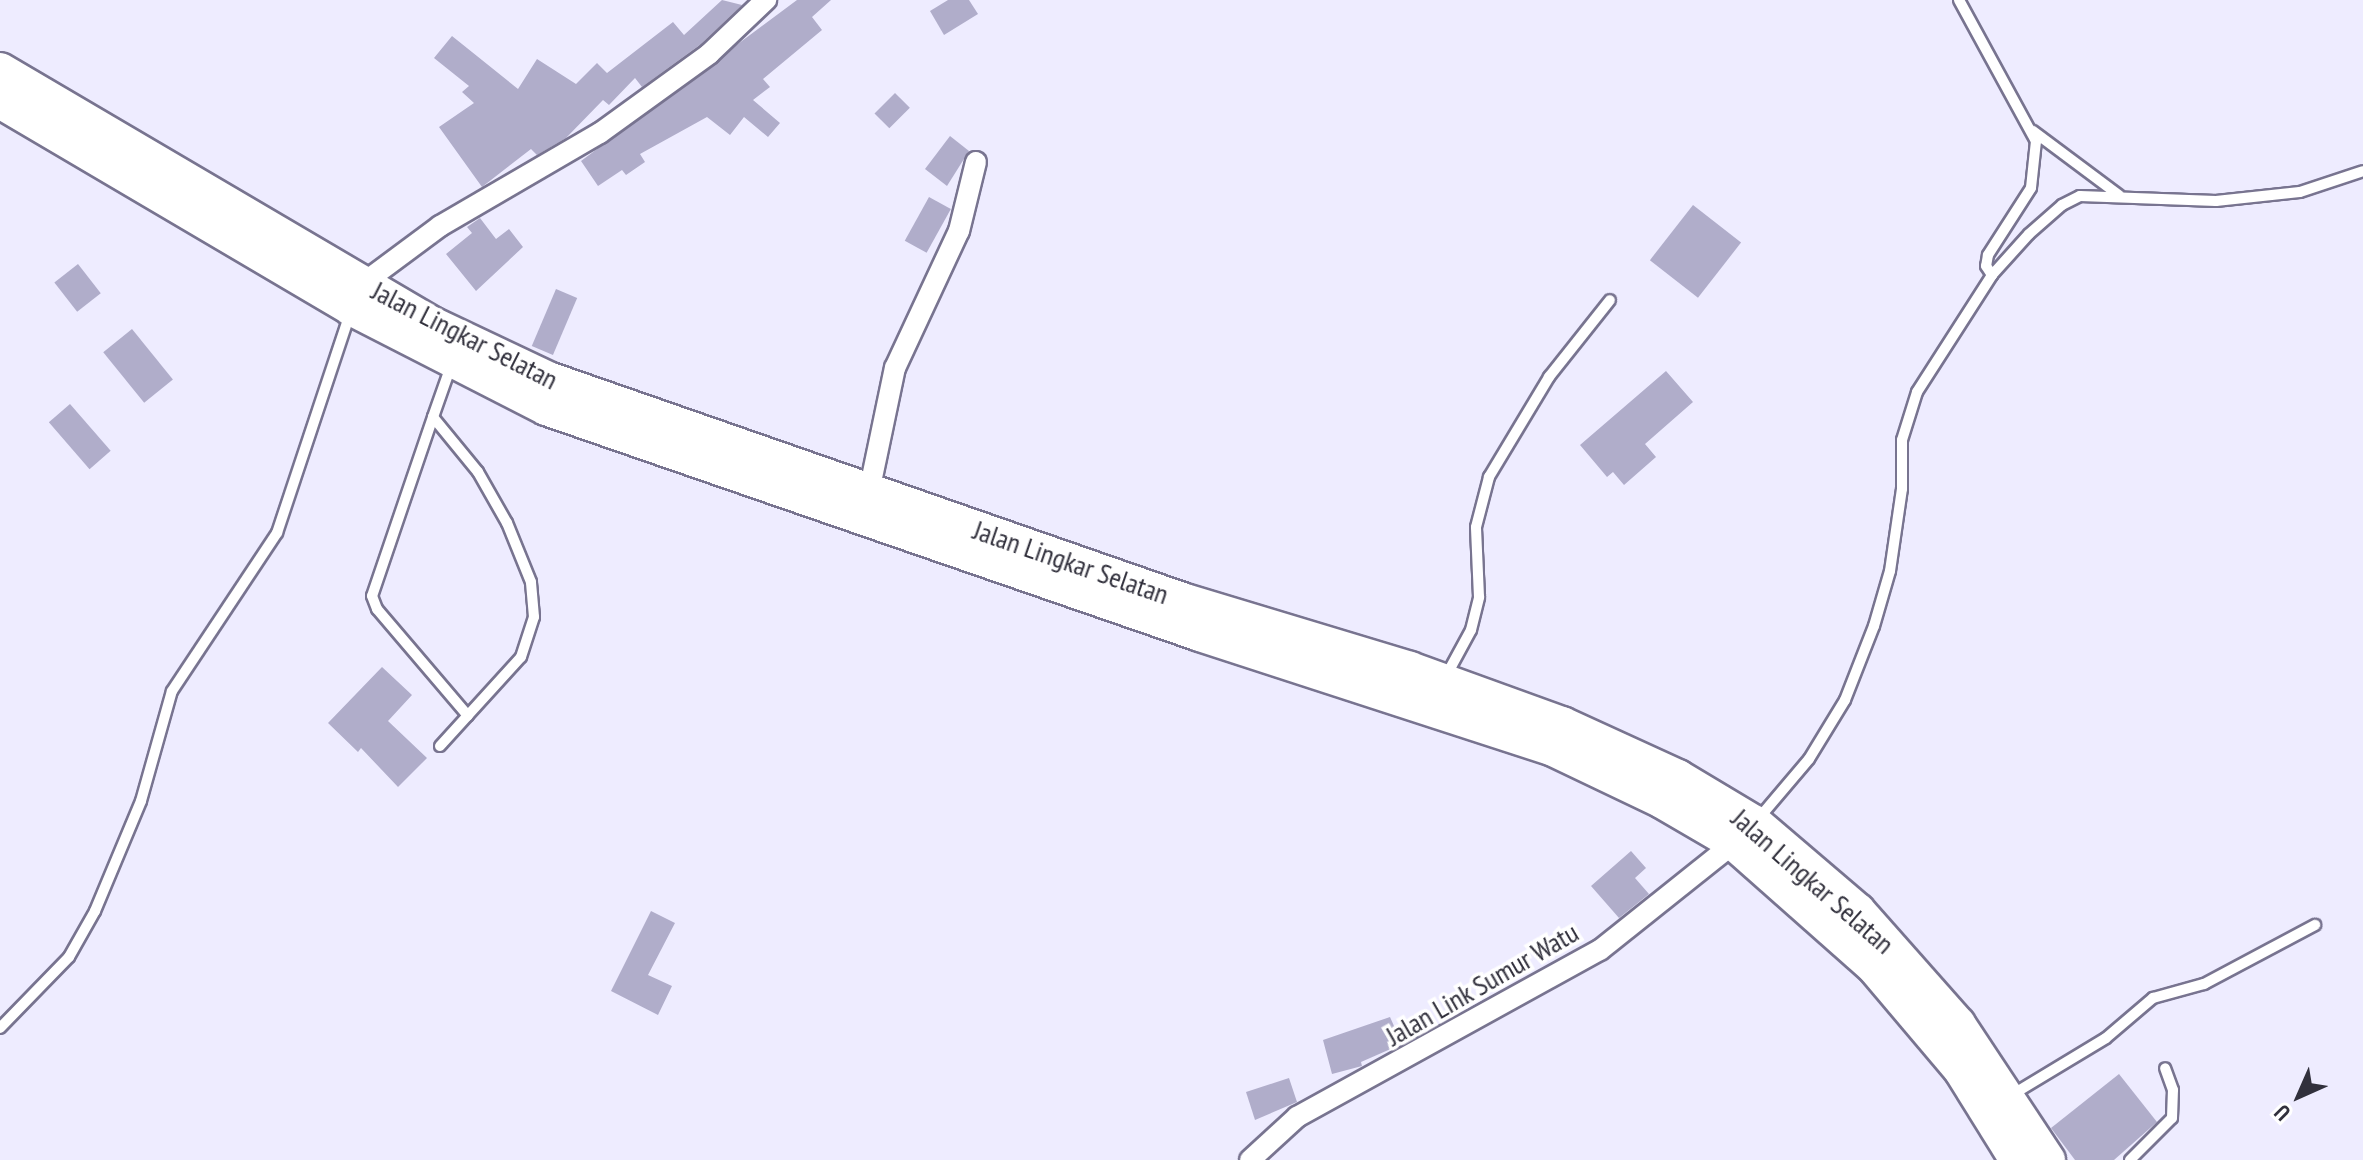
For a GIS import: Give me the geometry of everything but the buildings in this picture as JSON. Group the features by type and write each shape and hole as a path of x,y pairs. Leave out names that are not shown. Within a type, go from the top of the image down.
{"highway":[{"name":"Jalan Lingkar Selatan","path":"0,70 240,229"},
{"name":"Jalan Lingkar Selatan","path":"0,101 240,229 357,296 452,363 611,433 1418,703 1678,777 1745,833 1858,911 1913,969 2008,1097 2048,1160"},
{"name":"Jalan Lingkar Selatan","path":"357,296 548,379 1185,601 1443,681 1596,754"},
{"name":"Jalan Lingkar Selatan","path":"1745,833 1906,1000 1961,1070 2017,1160"}],"street":[{"path":"357,296 440,226 600,133 709,54 766,0"},
{"path":"869,492 895,368 959,231 976,162"},
{"name":"Jalan Link Sumur Watu","path":"1250,1160 1297,1117 1600,950 1745,833"}],"lane":[{"path":"1959,0 2031,129 2037,158 2031,188 1988,255 1986,266 1992,275"},
{"path":"2031,129 2075,167 2121,196"},
{"path":"1745,833 1809,759 1845,700 1890,571 1902,489 1902,440 1917,392 1992,275 2062,205 2080,196 2216,201 2300,192 2363,171"},
{"path":"0,1028 69,957 95,911 137,814 172,691 277,533 357,296"},
{"path":"1443,681 1471,630 1479,597 1476,527 1489,477 1549,377 1610,300"},
{"path":"452,363 372,596 377,609 468,716"},
{"path":"433,417 492,492 525,561 533,598 530,641 440,746"},
{"path":"2008,1097 2106,1038 2153,998 2204,984 2315,925"},
{"path":"2130,1160 2172,1118 2173,1090 2165,1068"}]}
